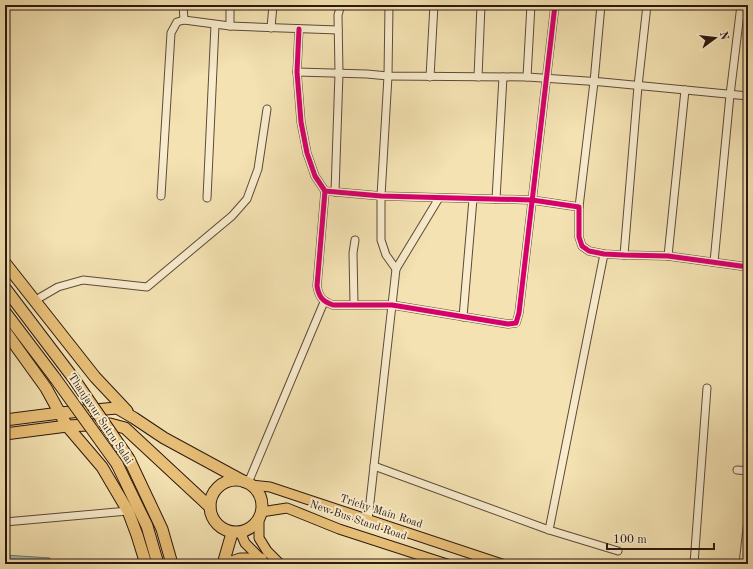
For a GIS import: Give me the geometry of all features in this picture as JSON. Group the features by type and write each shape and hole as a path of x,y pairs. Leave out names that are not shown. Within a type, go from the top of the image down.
{"highway":[{"path":"5,263 95,377 134,418"},
{"name":"Thanjavur Sutru Salai","path":"5,288 74,379 129,459 162,530 172,564"},
{"name":"Thanjavur Sutru Salai","path":"5,312 117,464 146,526 158,564"},
{"path":"5,331 46,388 67,426 102,467 128,511 146,564"},
{"path":"37,417 44,412 48,403 46,388"},
{"path":"5,420 117,408 164,438 248,484 256,491 260,497 262,505 260,516 255,524 244,531 232,532 219,526 214,521 210,507 211,498 221,485 228,481 237,480 248,484"},
{"path":"5,434 67,426 110,424 126,428 210,507"},
{"path":"51,428 65,432 80,442"},
{"path":"223,564 232,532"},
{"path":"226,564 240,559 264,561"}],"main road":[{"name":"Trichy Main Road","path":"248,484 270,487 502,564"},
{"name":"New Bus Stand Road","path":"260,516 287,508 339,529 447,564"},
{"path":"260,516 259,538 280,564"},
{"path":"244,531 242,536 245,543 264,561"}],"street":[{"path":"183,5 184,20"},
{"path":"230,5 230,26"},
{"path":"271,28 273,5"},
{"path":"335,192 339,73 338,15 340,8 343,5"},
{"path":"389,5 388,76 381,196 381,240 386,255 396,269"},
{"path":"430,77 434,5"},
{"path":"478,77 481,5"},
{"path":"527,77 531,5"},
{"path":"299,29 298,72 302,122 307,153 315,176 325,191 317,286 319,295 324,302 333,304 392,305 508,324 516,323 520,313 555,5"},
{"path":"601,5 594,82 579,207 579,237 582,246 589,251 604,254 668,256 748,267"},
{"path":"624,255 638,86 647,5"},
{"path":"714,262 740,5"},
{"path":"161,196 170,33 177,22 184,20 230,26 338,30"},
{"path":"207,198 216,25"},
{"path":"298,72 430,77 527,77 748,96"},
{"path":"496,199 503,77"},
{"path":"668,256 685,90"},
{"path":"34,301 58,287 83,280 147,287 232,216 247,199 258,168 266,109"},
{"path":"325,191 381,196 532,200 579,207"},
{"path":"368,520 396,269 439,198"},
{"path":"463,317 472,199"},
{"path":"354,304 353,253 356,240"},
{"path":"549,530 604,254"},
{"path":"248,484 324,302"},
{"path":"694,564 707,388"},
{"path":"374,466 549,530 618,551"},
{"path":"737,470 748,471"},
{"path":"5,522 128,511"},
{"path":"743,564 748,518"}],"water":[{"path":"5,555 50,558 51,564 5,564"}],"cycle path":[{"path":"325,191 317,286 320,296 326,302 333,305 392,305 508,324 516,323 519,313 555,5"},
{"path":"299,29 297,72 301,122 307,153 315,176 325,191 381,196 532,200 579,207 579,237 582,246 589,251 604,254 668,256 748,267"}]}
